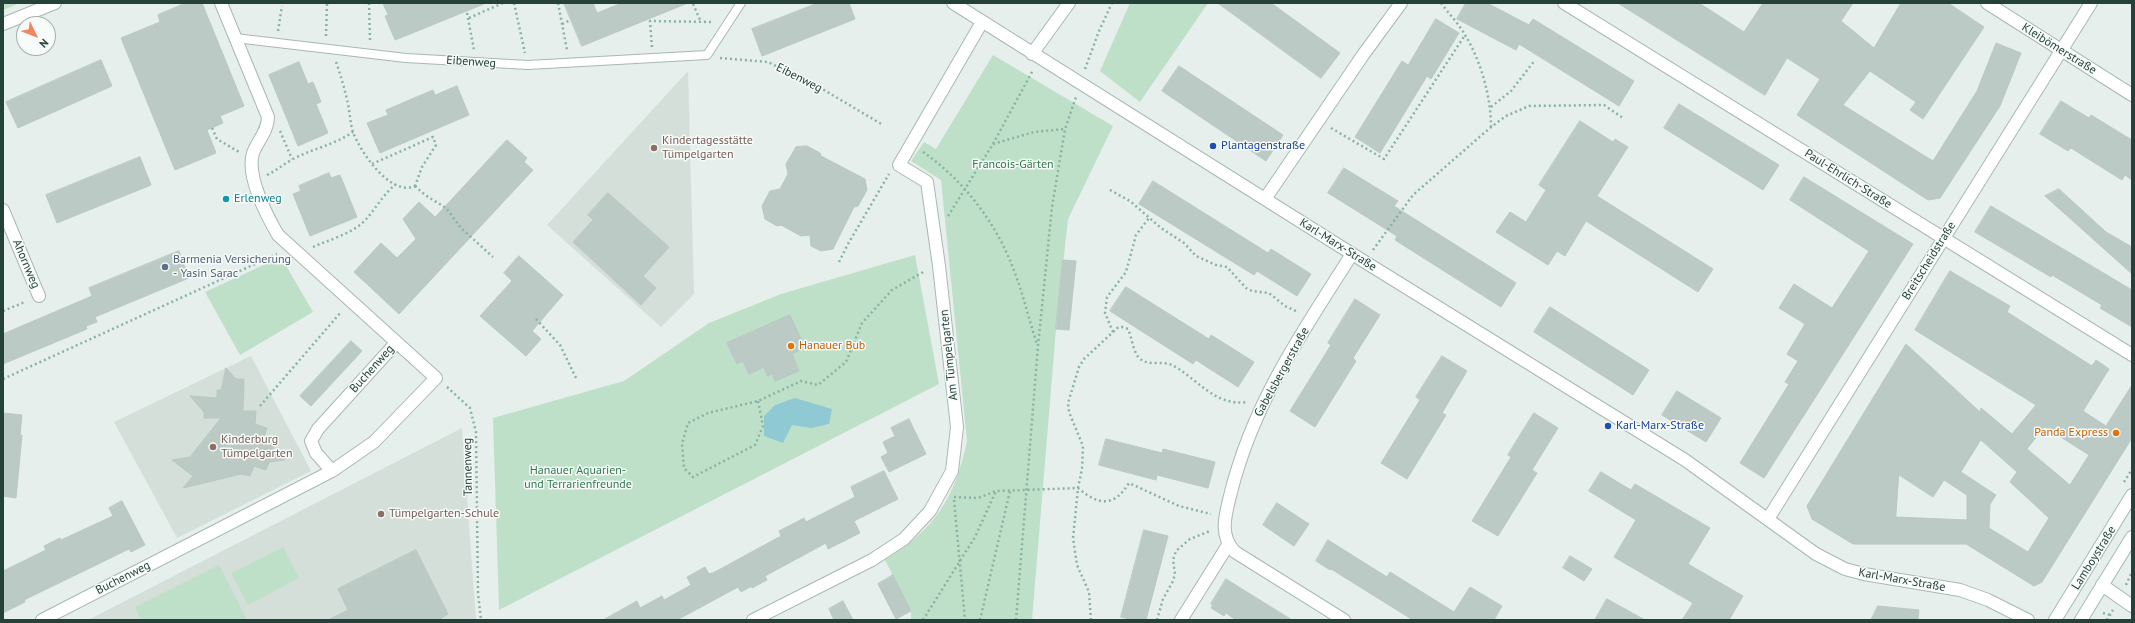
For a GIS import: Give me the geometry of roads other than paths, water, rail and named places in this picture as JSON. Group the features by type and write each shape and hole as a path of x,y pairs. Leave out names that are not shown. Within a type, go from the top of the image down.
{"street":[{"path":"3,24 56,3"},
{"path":"221,3 268,116 268,127 257,143 251,160 255,181 271,222 278,235 294,251 396,343"},
{"name":"Karl-Marx-Straße","path":"953,3 1352,254 1685,460 1816,554 1845,569 1864,574 1960,590 1988,600 2028,620"},
{"path":"1032,54 1069,3"},
{"path":"1265,199 1400,3"},
{"name":"Paul-Ehrlich-Straße","path":"1564,3 2132,355"},
{"name":"Kleibömerstraße","path":"1986,3 2132,95"},
{"name":"Breitscheidstraße","path":"1768,519 2091,3"},
{"name":"Am Tümpelgarten","path":"753,620 872,560 904,539 930,511 952,471 957,427 935,237 927,182 899,165 912,145 982,22"},
{"name":"Ahornweg","path":"3,210 39,296"},
{"name":"Gabelsbergerstraße","path":"1228,545 1224,530 1238,468 1264,400 1312,318 1352,254"},
{"name":"Buchenweg","path":"42,620 332,471 374,442 436,378 396,343 318,429 311,441 316,453 332,471"},
{"name":"Lamboystraße","path":"2055,620 2132,496"},
{"name":"Lamboystraße","path":"2081,620 2132,537"},
{"path":"1180,620 1228,545 1235,552 1344,620"},
{"path":"2102,585 2132,606"}],"lane":[{"name":"Eibenweg","path":"235,38 370,54 528,65 707,55 741,3"}],"water":[{"path":"795,398 832,409 829,424 811,428 792,425 783,443 764,436 764,416 775,405"}],"place":[{"name":"Plantagenstraße","path":"1213,146"},
{"name":"Kindertagesstätte Tümpelgarten","path":"654,148"},
{"name":"Erlenweg","path":"226,199"},
{"name":"Barmenia Versicherung - Yasin Sarac","path":"165,267"},
{"name":"Hanauer Bub","path":"791,346"},
{"name":"Karl-Marx-Straße","path":"1608,426"},
{"name":"Panda Express","path":"2116,433"},
{"name":"Kinderburg Tümpelgarten","path":"213,447"},
{"name":"Tümpelgarten-Schule","path":"381,514"}],"park label":[{"name":"Francois-Gärten","path":"1013,165"},
{"name":"Hanauer Aquarien- und Terrarienfreunde","path":"578,478"}]}
